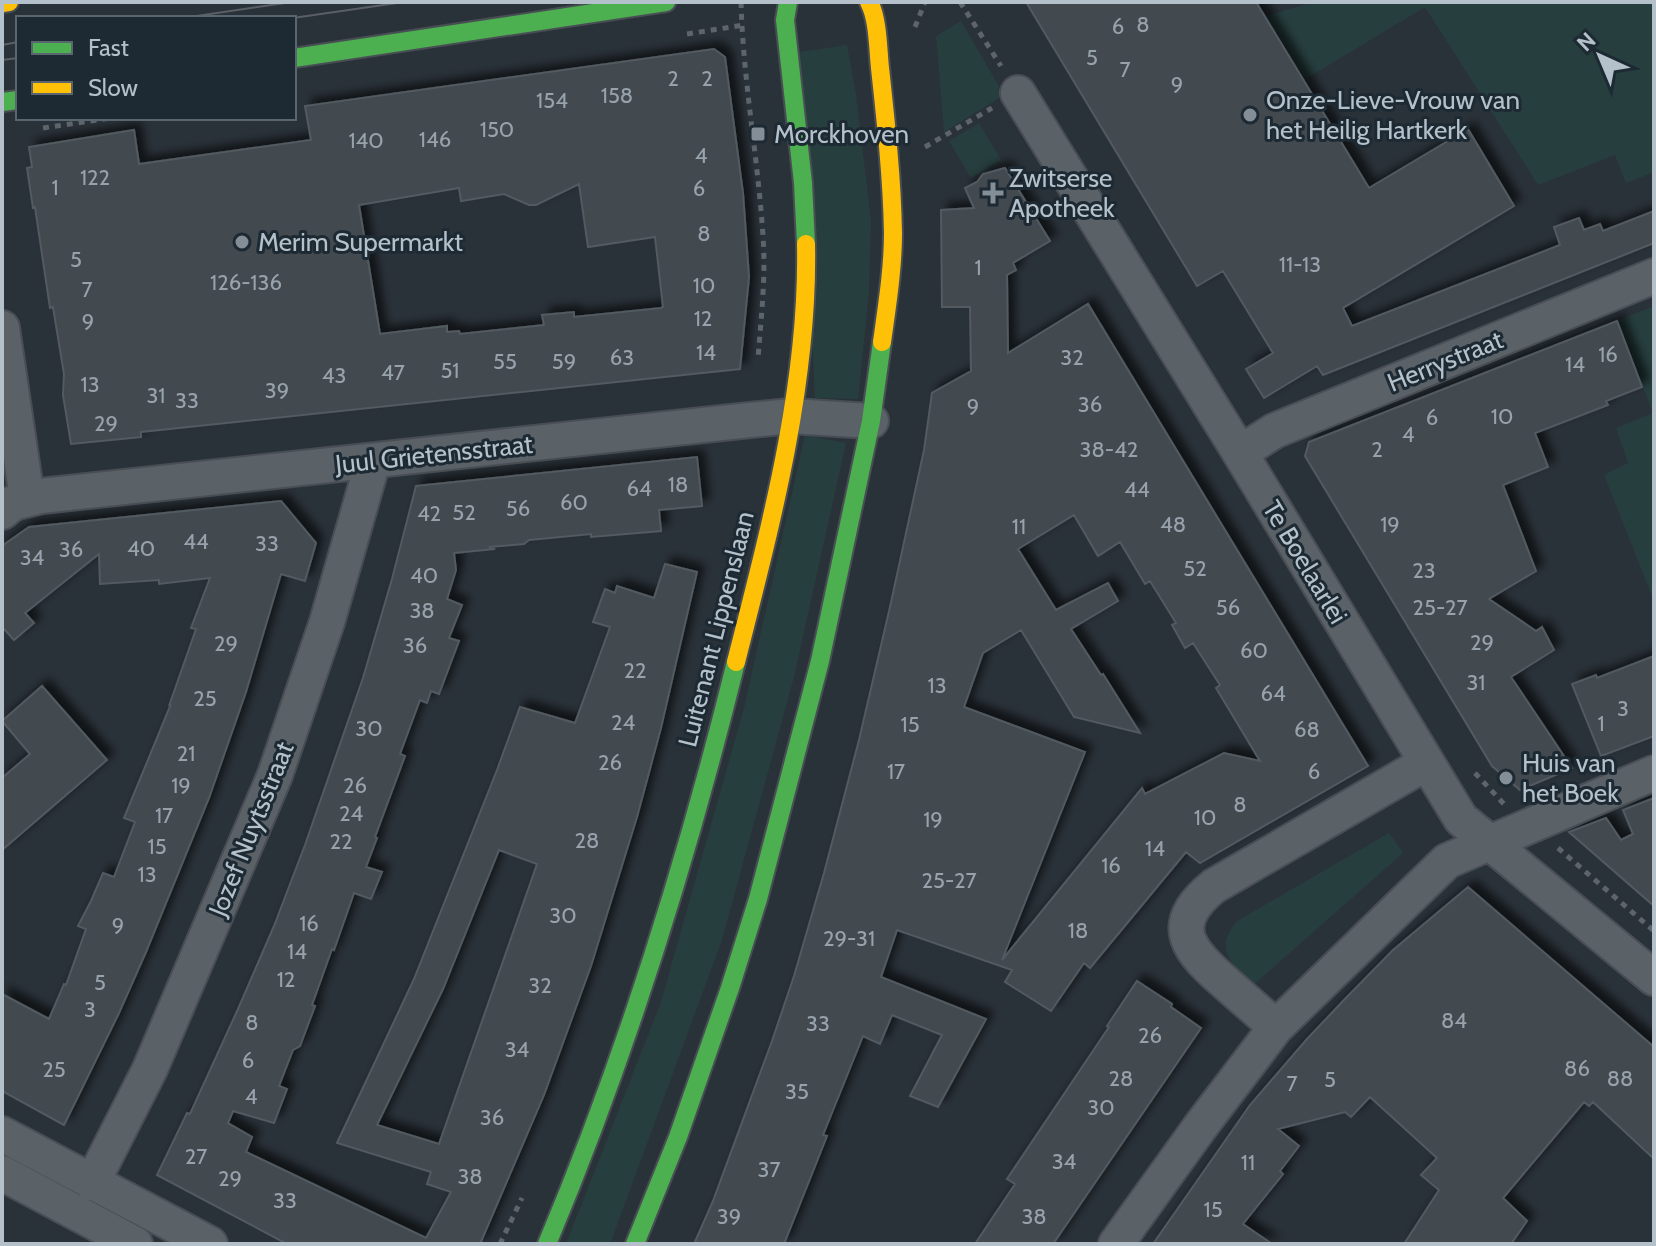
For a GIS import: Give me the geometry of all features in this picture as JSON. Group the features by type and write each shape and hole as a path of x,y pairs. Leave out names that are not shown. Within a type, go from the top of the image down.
{"main road":[{"path":"2,3 9,2"},
{"path":"296,58 666,2"},
{"name":"Luitenant Lippenslaan","path":"547,1244 618,1065 680,871 729,697 791,416 806,278 804,219 785,20 788,2"},
{"path":"635,1244 678,1137 758,899 820,661 871,421 893,235 889,153 876,33 869,2"}],"street":[{"name":"Te Boelaarlei","path":"1018,93 1461,819 1654,978"},
{"name":"Herrystraat","path":"1240,453 1274,431 1654,276"},
{"path":"2,328 15,505"},
{"name":"Juul Grietensstraat","path":"15,505 373,461 791,416 871,421"},
{"name":"Jozef Nuytsstraat","path":"92,1183 150,1069 275,775 327,622 373,461"},
{"path":"1276,1027 1193,951 1186,923 1190,909 1199,897 1214,886 1426,763"},
{"path":"1116,1244 1276,1027 1447,861 1654,773"},
{"path":"2,1134 210,1244"},
{"path":"2,1173 135,1244"}],"path":[{"path":"741,2 763,237 763,293 757,365"},
{"path":"920,150 1018,93 960,2"},
{"path":"34,129 97,120"},
{"path":"1469,767 1505,805 1654,931"},
{"path":"500,1244 526,1189"}],"green space":[{"path":"1314,2 1654,2 1654,172 1626,183 1615,155 1538,185 1425,7 1304,80 1266,16"},
{"path":"961,21 1004,95 944,132 936,36"},
{"path":"847,45 871,221 869,291 858,399 815,398 799,52"},
{"path":"979,123 1001,160 971,178 949,141"},
{"path":"1654,306 1654,601 1604,475 1628,463 1616,428 1653,413 1617,321"},
{"path":"805,435 846,443 794,677 722,940 610,1244 566,1244 661,1002 744,708"},
{"path":"1389,833 1403,853 1252,986 1232,963 1226,948 1226,940 1237,921"}],"building":[{"path":"1026,2 1256,2 1369,188 1468,129 1514,206 1343,308 1352,326 1560,245 1554,227 1579,218 1584,230 1600,224 1603,231 1654,211 1654,243 1323,375 1317,366 1264,398 1246,369 1273,353 1223,271 1197,286"},
{"path":"714,49 725,57 743,193 749,277 740,369 141,432 141,437 71,444 63,395 64,374 27,168 32,167 29,147 134,130 139,164 311,140 305,106","holes":["579,184 588,247 655,237 663,307 574,317 574,312 542,315 544,325 460,334 459,331 447,332 447,326 380,334 359,205 459,188 461,201 504,194 536,205"]},
{"path":"1005,168 1050,241 1013,263 1016,270 1007,275 1008,353 1088,304 1368,766 1200,863 1186,852 1090,968 1084,963 1051,1011 1005,982 1012,970 897,930 881,977 986,1019 938,1107 910,1096 942,1035 892,1015 880,1044 863,1036 784,1244 694,1244 772,1041 824,873 890,607 924,450 932,393 971,371 970,307 942,307 941,210 974,208 965,188 977,182 983,174","holes":["1074,515 1098,556 1120,542 1145,584 1150,581 1176,623 1172,625 1185,648 1193,643 1220,685 1216,688 1260,761 1224,753 1145,794 1142,788 1002,960 1085,752 964,707 983,653 1021,630 1074,717 1140,733 1071,629 1118,601 1108,583 1056,610 1018,549"]},
{"path":"1617,321 1642,387 1606,401 1608,405 1535,433 1548,467 1503,485 1536,571 1489,599 1536,631 1542,627 1554,650 1511,677 1572,768 1520,790 1492,766 1305,456 1309,442"},
{"path":"697,457 702,506 659,510 661,531 529,540 524,544 454,553 456,570 447,599 462,605 449,638 459,641 439,694 431,691 427,703 420,700 400,754 405,756 366,867 382,872 371,899 354,893 300,1046 293,1050 279,1086 287,1089 274,1123 233,1111 228,1123 252,1137 246,1152 426,1238 451,1192 427,1184 431,1172 337,1143 414,979 520,707 575,723 610,627 593,622 605,589 615,593 617,586 654,598 665,564 697,572 661,728 591,966 544,1095 480,1244 287,1244 157,1175 187,1113 190,1114 238,1009 305,845 363,678 416,486","holes":["499,850 537,864 439,1144 377,1125 443,989"]},
{"path":"281,501 316,543 305,581 281,574 246,692 209,798 119,1013 64,1125 2,1091 2,994 49,1019 66,985 86,929 78,926 103,873 114,877 135,822 124,818 171,704 169,706 196,629 191,628 210,578 159,584 159,580 100,584 99,554 25,613 34,623 14,640 4,629 2,631 2,546 29,527"},
{"path":"1654,656 1654,736 1601,756 1572,684 1596,675 1597,678"},
{"path":"42,686 107,760 2,850 2,778 30,754 2,721"},
{"path":"1654,798 1654,906 1569,832 1606,818 1621,840 1633,834 1623,810"},
{"path":"1468,887 1654,1047 1654,1159 1593,1102 1589,1106 1584,1102 1503,1198 1527,1221 1511,1244 1404,1244 1439,1190 1421,1175 1437,1158 1370,1097 1351,1117 1345,1112 1278,1129 1299,1146 1280,1171 1283,1174 1243,1224 1272,1244 1153,1244 1250,1105 1307,1039 1393,950"},
{"path":"1137,981 1201,1028 1053,1244 975,1244 1015,1184 1007,1179"}],"tram line":[{"path":"197,16 292,2"},
{"path":"296,18 404,2"},
{"path":"2,45 16,42"},
{"path":"2,60 16,58"}],"traffic: fast":[{"path":"296,58 666,2"},
{"path":"788,2 785,20 803,183 806,244"},
{"path":"2,102 16,100"},
{"path":"635,1244 678,1137 758,899 820,661 871,421 882,342"},
{"path":"547,1244 603,1102 653,957 697,810 736,662"}],"traffic: slow":[{"path":"2,3 9,2"},
{"path":"869,2 877,34 893,233 882,342"},
{"path":"736,662 774,508 794,402 801,350 806,244"}],"place":[{"name":"Onze-Lieve-Vrouw van het Heilig Hartkerk","path":"1250,115"},
{"name":"Morckhoven","path":"758,134"},
{"name":"Zwitserse Apotheek","path":"993,193"},
{"name":"Merim Supermarkt","path":"242,242"},
{"name":"Huis van het Boek","path":"1506,778"}]}
